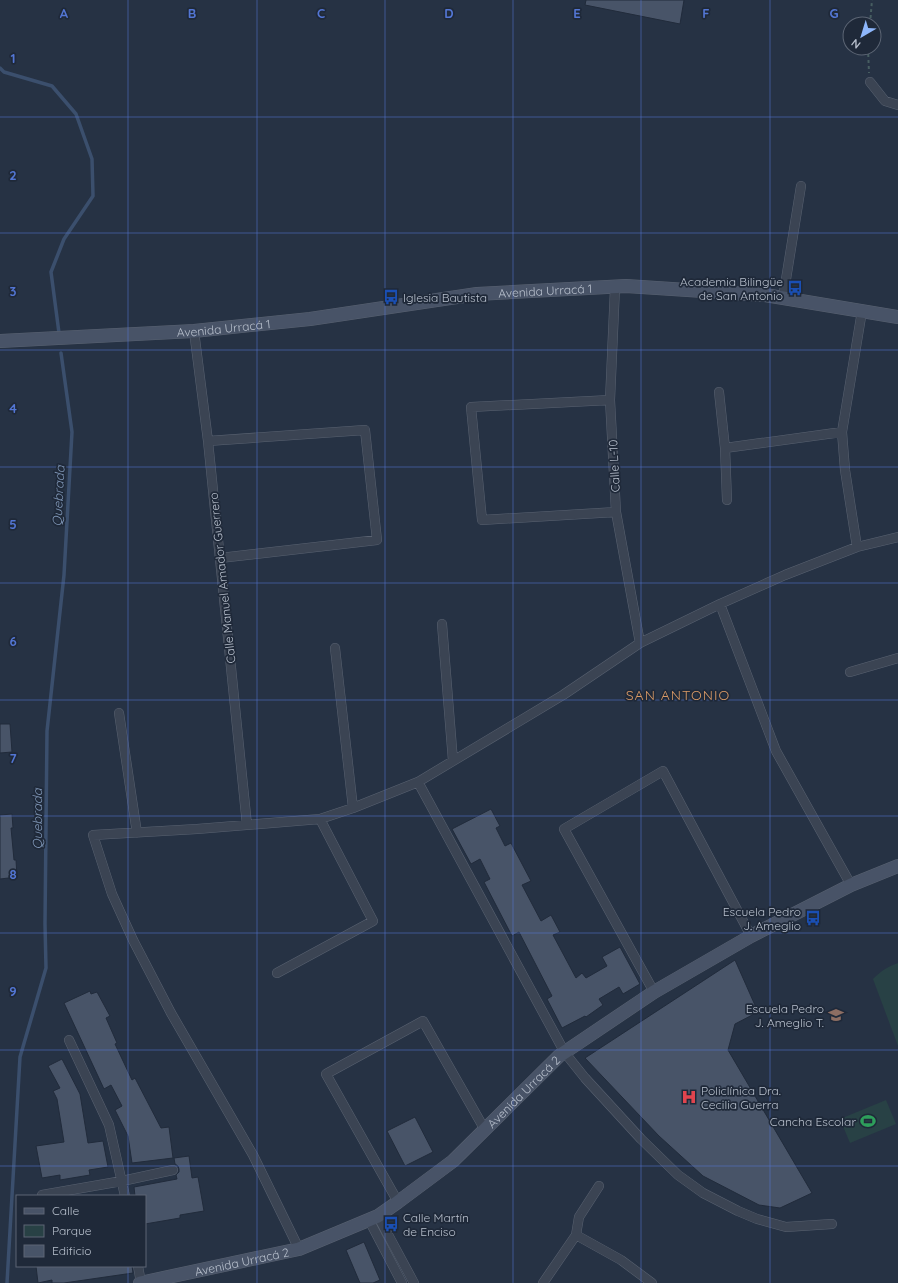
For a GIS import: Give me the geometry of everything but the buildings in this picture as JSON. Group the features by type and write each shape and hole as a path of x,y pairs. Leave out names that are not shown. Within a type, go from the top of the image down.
{"street":[{"path":"870,82 885,101 898,105"},
{"path":"783,298 801,186"},
{"name":"Avenida Urracá 1","path":"0,341 194,331 310,319 477,294 615,288 626,286 765,295 898,317"},
{"name":"Calle L-10","path":"615,288 610,400 616,512 640,643"},
{"path":"857,547 845,470 842,432 862,311"},
{"name":"Calle Manuel Amador Guerrero","path":"194,331 208,441 246,825"},
{"path":"719,392 725,448 727,500"},
{"path":"610,400 471,407 482,520 616,512"},
{"path":"208,441 365,430 378,540 220,558"},
{"path":"725,448 842,432"},
{"path":"299,1249 253,1155 171,1013 133,940 112,894 93,835 320,819 353,808 418,782 563,695 640,643 720,604 785,575 857,547 898,537"},
{"path":"720,604 776,751 851,885"},
{"path":"442,624 453,761"},
{"path":"335,648 353,808"},
{"path":"850,672 898,658"},
{"path":"119,713 137,833"},
{"path":"654,992 564,829 663,770 751,936"},
{"path":"418,782 565,1053 585,1078 641,1139 678,1175 703,1193 738,1211 757,1219 786,1227 832,1224"},
{"path":"277,973 373,921 320,819"},
{"name":"Avenida Urracá 2","path":"140,1283 299,1249 373,1218 398,1202 453,1161 559,1056 654,992 751,936 851,885 898,866"},
{"path":"398,1202 326,1074 424,1021 485,1130"},
{"path":"69,1040 109,1125 125,1195"},
{"path":"42,1195 122,1181 173,1170"},
{"path":"543,1283 576,1235 579,1216 599,1186"},
{"path":"373,1218 402,1283"},
{"path":"373,1218 414,1283"},
{"path":"576,1235 621,1260 652,1283"},
{"path":"138,1267 140,1283"}],"path":[{"path":"871,16 872,0"},
{"path":"868,56 870,82"}],"green space":[{"path":"898,963 898,1046 873,979 884,970"},
{"name":"Cancha Escolar","path":"886,1100 896,1124 850,1143 840,1119"}],"waterway":[{"name":"Quebrada","path":"0,68 4,72 52,86 76,114 92,159 93,196 64,239 51,272 59,333"},
{"name":"Quebrada","path":"7,1283 20,1057 46,968 47,731 64,575 72,432 61,353"}],"place":[{"name":"Academia Bilingüe de San Antonio","path":"795,288"},
{"name":"Iglesia Bautista","path":"391,297"},
{"name":"Escuela Pedro J. Ameglio","path":"813,918"},
{"name":"Escuela Pedro J. Ameglio T.","path":"836,1015"},
{"name":"Policlínica Dra. Cecilia Guerra","path":"689,1097"},
{"name":"Cancha Escolar","path":"868,1121"},
{"name":"Calle Martín de Enciso","path":"391,1224"}],"district":[{"name":"SAN ANTONIO","path":"678,695"}]}
